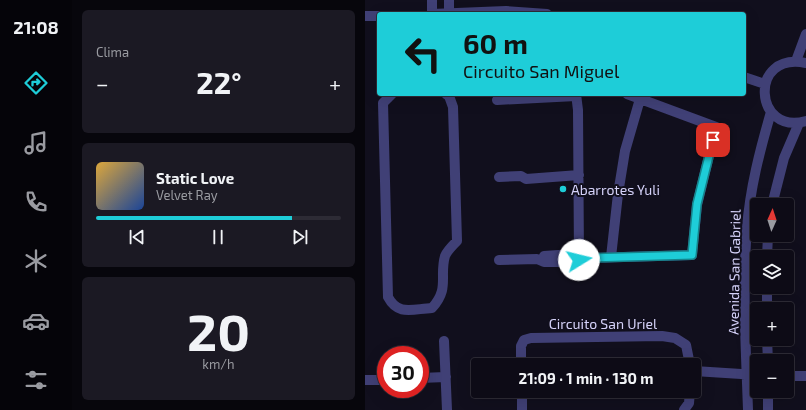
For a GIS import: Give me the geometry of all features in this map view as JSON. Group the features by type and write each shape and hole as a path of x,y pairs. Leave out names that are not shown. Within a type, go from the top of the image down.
{"street":[{"path":"432,0 432,12"},
{"path":"449,0 449,12"},
{"path":"365,16 377,16"},
{"path":"774,198 784,158 802,122 788,122 779,119 771,112 766,104 764,94 765,84 769,74 777,67 786,62 801,62 806,34"},
{"path":"746,77 765,84"},
{"path":"390,96 383,103 388,297 393,306 400,310 432,308 438,301 444,284 445,256 457,241 453,108 449,96"},
{"path":"497,100 534,96"},
{"path":"576,96 578,110 582,258"},
{"path":"499,260 537,259 544,256 582,258 692,255 697,204 716,128 632,96"},
{"path":"611,257 621,172 625,151 640,99"},
{"name":"Avenida San Gabriel","path":"751,354 747,229 752,187 771,112"},
{"path":"499,177 521,176 527,173 579,175"},
{"name":"Circuito San Uriel","path":"521,358 521,346 524,340 531,338 662,336 675,338 686,346 689,358"},
{"path":"444,341 447,410"},
{"path":"701,371 750,374"},
{"path":"794,376 806,376"},
{"path":"429,378 445,377"},
{"path":"365,380 377,380"},
{"name":"Avenida San Gabriel","path":"748,410 750,392"},
{"path":"522,398 523,410"},
{"path":"684,410 689,403 689,398"},
{"path":"768,398 768,410"}],"place":[{"name":"Abarrotes Yuli","path":"563,189"}],"route":[{"path":"579,260 589,258 692,255 697,204 713,140"}]}
